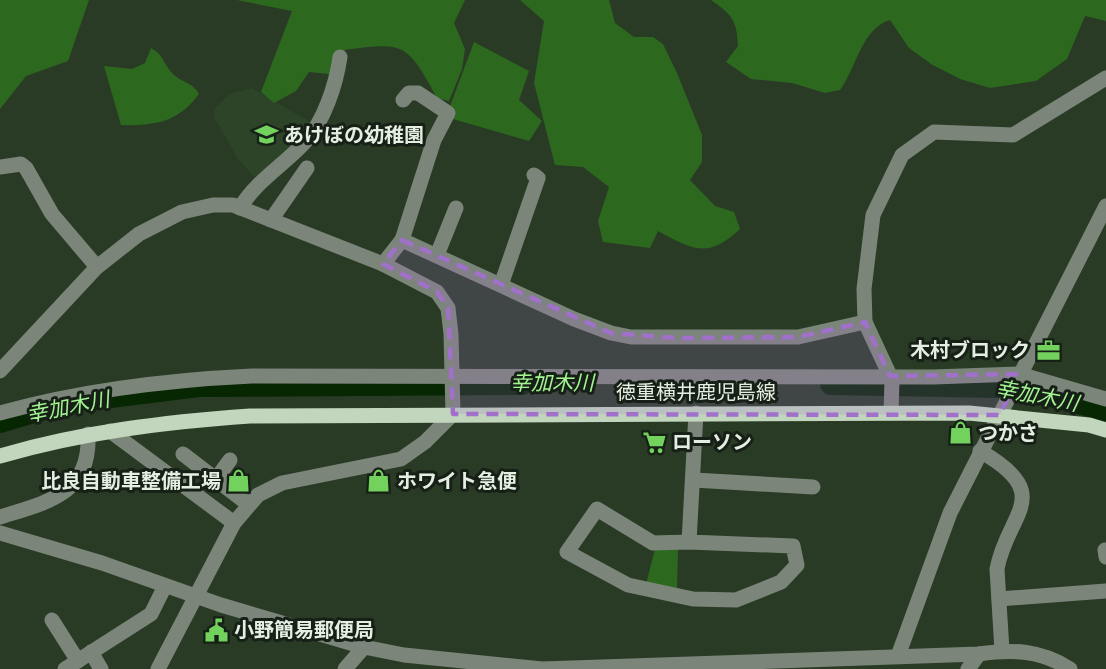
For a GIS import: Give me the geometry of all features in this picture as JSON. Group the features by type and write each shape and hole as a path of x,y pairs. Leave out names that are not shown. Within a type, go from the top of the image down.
{"main road":[{"name":"徳重横井鹿児島線","path":"0,456 88,434 189,421 453,408 696,413 891,407 1002,410 1106,430"}],"street":[{"path":"240,208 248,194 305,142 314,129 337,77 339,57"},
{"path":"891,407 891,378 866,322 864,289 873,215 902,154 934,132 1013,135 1106,78"},
{"path":"383,264 402,240 434,140 448,113 418,93 410,93 403,100"},
{"path":"0,167 21,164 26,168 52,214 97,267"},
{"path":"272,220 307,168"},
{"path":"501,285 538,178 534,175"},
{"path":"0,371 97,267 139,234 182,212 213,205 240,208 383,264 437,292 448,308 454,376 453,408 425,442 401,459 282,483 258,495 234,523 158,669"},
{"path":"898,656 950,513 1106,206"},
{"path":"437,255 456,208"},
{"path":"402,240 602,329 631,337 798,337 866,322"},
{"path":"0,413 115,387 187,379 454,376 1017,379 1106,399"},
{"path":"689,542 696,413"},
{"path":"110,431 234,523"},
{"path":"0,517 60,496 72,487 88,460 88,434"},
{"path":"980,451 1010,470 1020,489 1022,499 1020,516 999,560 1002,651"},
{"path":"183,454 248,504"},
{"path":"216,479 230,460"},
{"path":"694,480 813,487"},
{"path":"597,509 653,543 689,542 792,546 797,565 782,582 736,600 693,599 628,585 567,552 597,509"},
{"path":"1,537 102,563 195,596 364,648 444,664 515,668 979,654 1002,651 1042,654 1070,669"},
{"path":"1106,550 1106,557"},
{"path":"78,661 151,614 165,586"},
{"path":"999,600 1106,591"},
{"path":"52,620 78,661 101,669"},
{"path":"345,669 364,648"},
{"path":"968,669 979,654"}],"highlighted area":[{"path":"402,240 611,333 677,338 798,337 865,322 890,376 1019,374 1000,415 453,414 448,308 437,292 383,264"}],"shaded area":[{"name":"あけぼの幼稚園","path":"252,88 315,125 258,181 238,159 214,117 215,108 230,94"}],"green space":[{"path":"0,0 89,0 68,61 26,76 0,109"},
{"path":"237,0 465,0 454,23 465,49 462,69 449,101 437,98 418,66 402,50 380,46 345,50 338,75 309,72 296,91 274,103 261,92 292,11"},
{"path":"520,0 609,0 615,23 634,37 653,37 663,44 702,135 702,162 690,180 715,206 734,212 740,229 719,245 709,248 691,247 658,231 650,248 603,242 598,221 609,187 583,167 555,165 534,83 544,21"},
{"path":"711,0 1106,0 1106,21 1085,16 1067,59 1036,81 990,88 960,79 931,64 909,48 890,20 880,24 866,40 840,90 825,93 792,83 751,79 726,62 738,46 735,24 729,14"},
{"path":"474,42 529,71 519,100 542,121 529,141 446,117"},
{"path":"151,48 161,56 172,73 193,87 199,94 183,111 165,120 145,125 121,125 104,66 132,69 145,63"},
{"path":"655,549 678,550 677,588 646,584"}],"waterway":[{"name":"幸加木川","path":"94,399 199,386 522,384"},
{"name":"幸加木川","path":"831,384 998,387 1052,396 1106,410"},
{"name":"幸加木川","path":"0,422 61,404"}],"place":[{"name":"あけぼの幼稚園","path":"266,135"},
{"name":"木村ブロック","path":"1048,350"},
{"name":"つかさ","path":"960,433"},
{"name":"ローソン","path":"654,442"},
{"name":"比良自動車整備工場","path":"239,481"},
{"name":"ホワイト急便","path":"379,481"},
{"name":"小野簡易郵便局","path":"216,630"}]}
